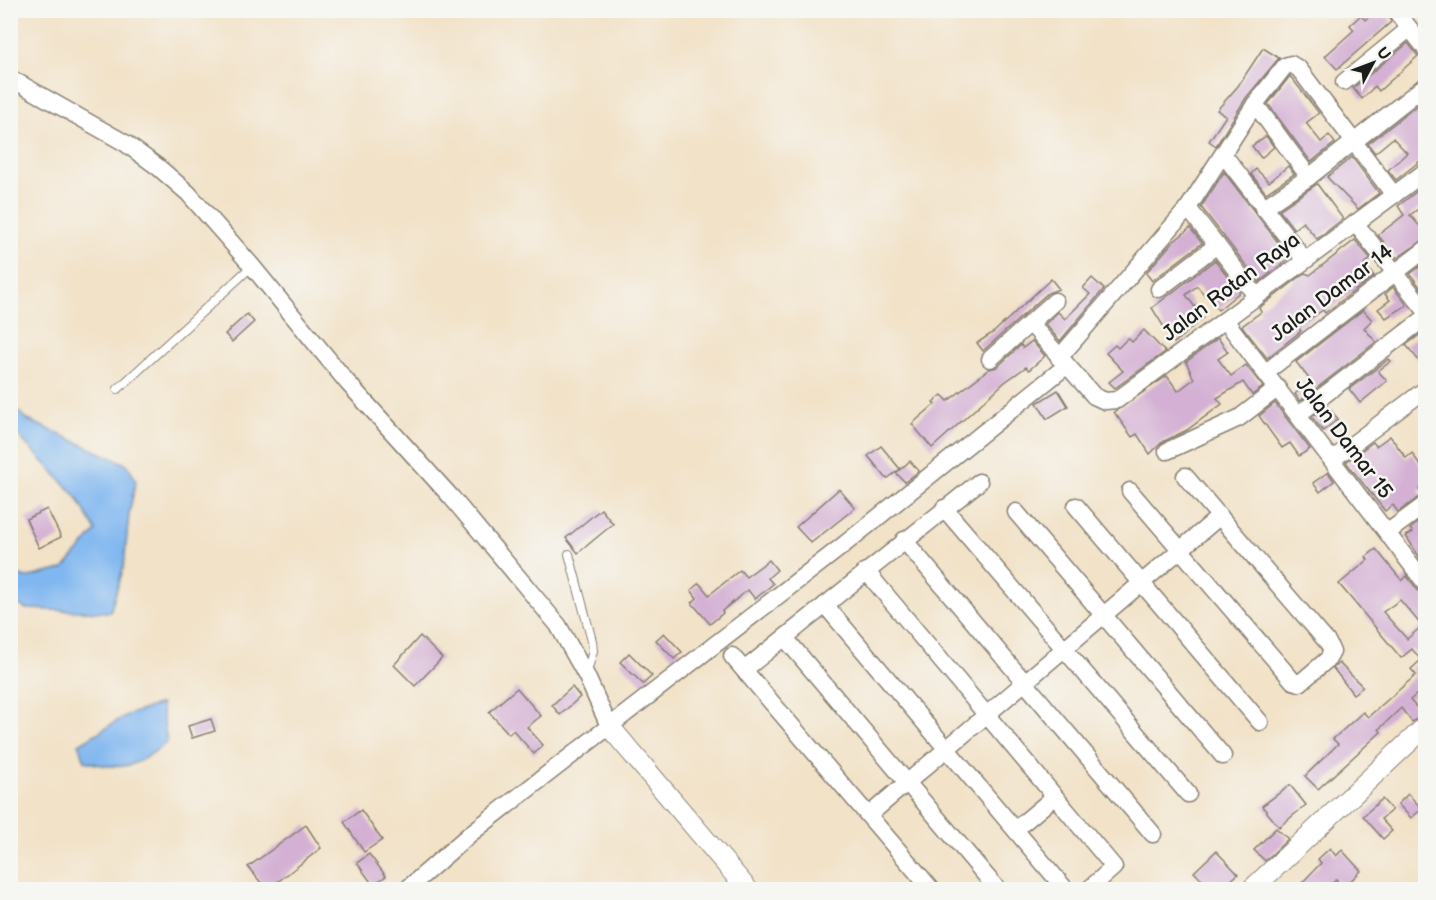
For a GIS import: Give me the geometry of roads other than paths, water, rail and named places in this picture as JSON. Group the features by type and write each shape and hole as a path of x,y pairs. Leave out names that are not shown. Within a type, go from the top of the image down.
{"street":[{"path":"1395,10 1425,49"},
{"path":"1344,82 1409,29"},
{"path":"406,890 470,834 841,547 1063,362 1188,208 1255,104 1285,66 1291,64 1299,69 1351,141 1394,195"},
{"path":"10,78 125,143 158,166 188,193 252,266 347,382 531,591 558,625 586,675 609,726 748,890"},
{"path":"1263,208 1309,177 1351,141 1425,85"},
{"path":"1255,104 1309,177"},
{"path":"1223,154 1304,259"},
{"name":"Jalan Rotan Raya","path":"1030,323 1094,396 1105,402 1117,400 1425,171"},
{"path":"1188,208 1257,297"},
{"path":"1355,223 1425,311"},
{"path":"1159,289 1217,244"},
{"name":"Jalan Damar 14","path":"1266,372 1425,249"},
{"path":"990,359 1055,301"},
{"path":"1298,415 1425,317"},
{"name":"Jalan Damar 15","path":"1225,320 1333,459 1425,584"},
{"path":"1167,451 1239,418 1278,388"},
{"path":"1333,459 1425,389"},
{"path":"1130,491 1293,681 1300,683 1328,659 1332,652 1328,643 1185,476"},
{"path":"744,670 979,482"},
{"path":"1388,532 1425,504"},
{"path":"1076,506 1260,722"},
{"path":"944,508 1188,794"},
{"path":"1016,512 1223,756"},
{"path":"869,815 1220,516"},
{"path":"904,540 1154,834"},
{"path":"866,571 1114,867 1088,890"},
{"path":"825,605 1066,890"},
{"path":"785,638 998,890"},
{"path":"732,656 932,890"},
{"path":"1251,890 1425,726"},
{"path":"1016,829 1054,796"}],"lane":[{"path":"118,389 252,266"},
{"path":"569,554 592,640 593,651 586,675"}],"water":[{"path":"10,404 28,420 128,465 136,481 129,514 124,566 110,612 26,609 11,600 11,571 25,578 63,569 96,531 76,496 11,428"},
{"path":"161,704 167,742 147,757 129,765 120,766 85,761 79,744 127,715"}]}
